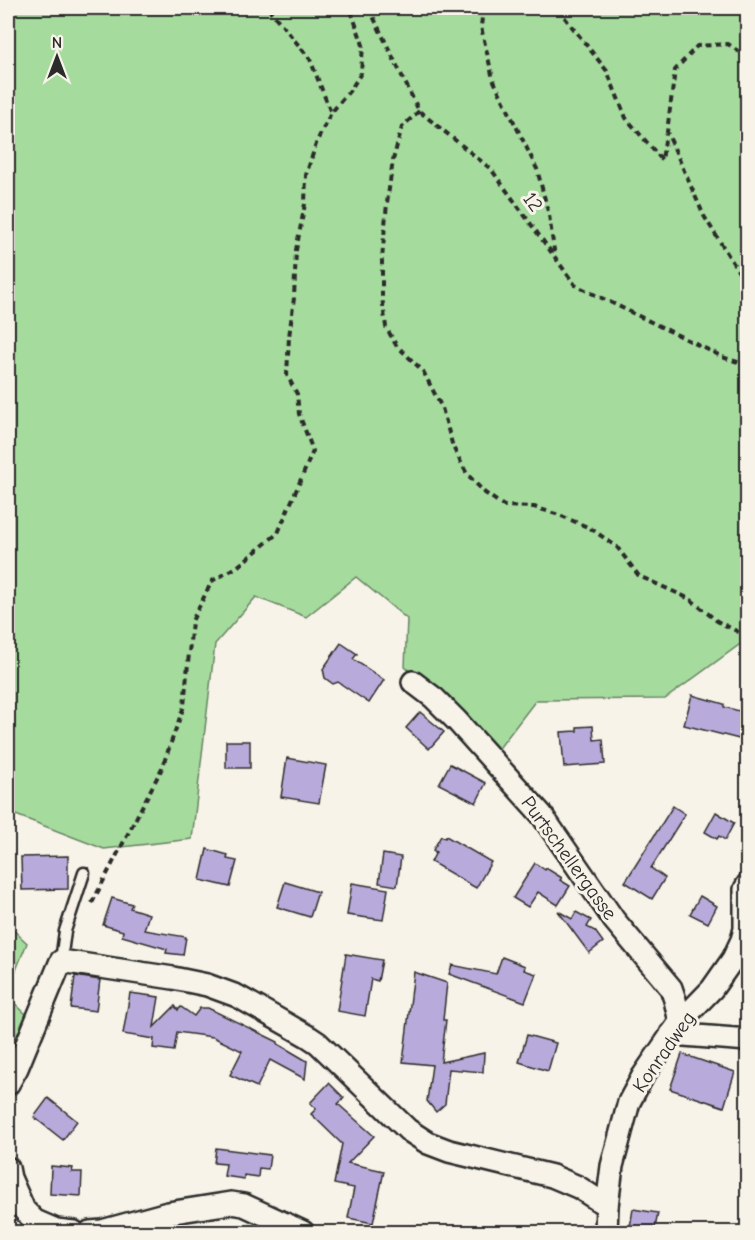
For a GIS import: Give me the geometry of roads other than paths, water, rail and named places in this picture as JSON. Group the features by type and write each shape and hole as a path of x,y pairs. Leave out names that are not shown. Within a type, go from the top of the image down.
{"street":[{"name":"Purtschellergasse","path":"413,682 434,698 457,721 542,814 614,920 671,988 675,1000 675,1028"},
{"name":"Konradweg","path":"606,1233 612,1166 629,1102 643,1076 675,1028 712,990 733,959 745,929 747,884"},
{"path":"8,1084 17,1068 61,961 173,978 207,985 237,996 318,1043 408,1130 428,1143 449,1151 552,1176 578,1187 608,1206"},
{"path":"675,1028 747,1040"},
{"path":"8,1168 24,1210 35,1221 56,1230 74,1233"},
{"path":"90,1233 168,1213 231,1203 244,1205 303,1233"}],"lane":[{"path":"61,961 65,931 84,873"}]}
